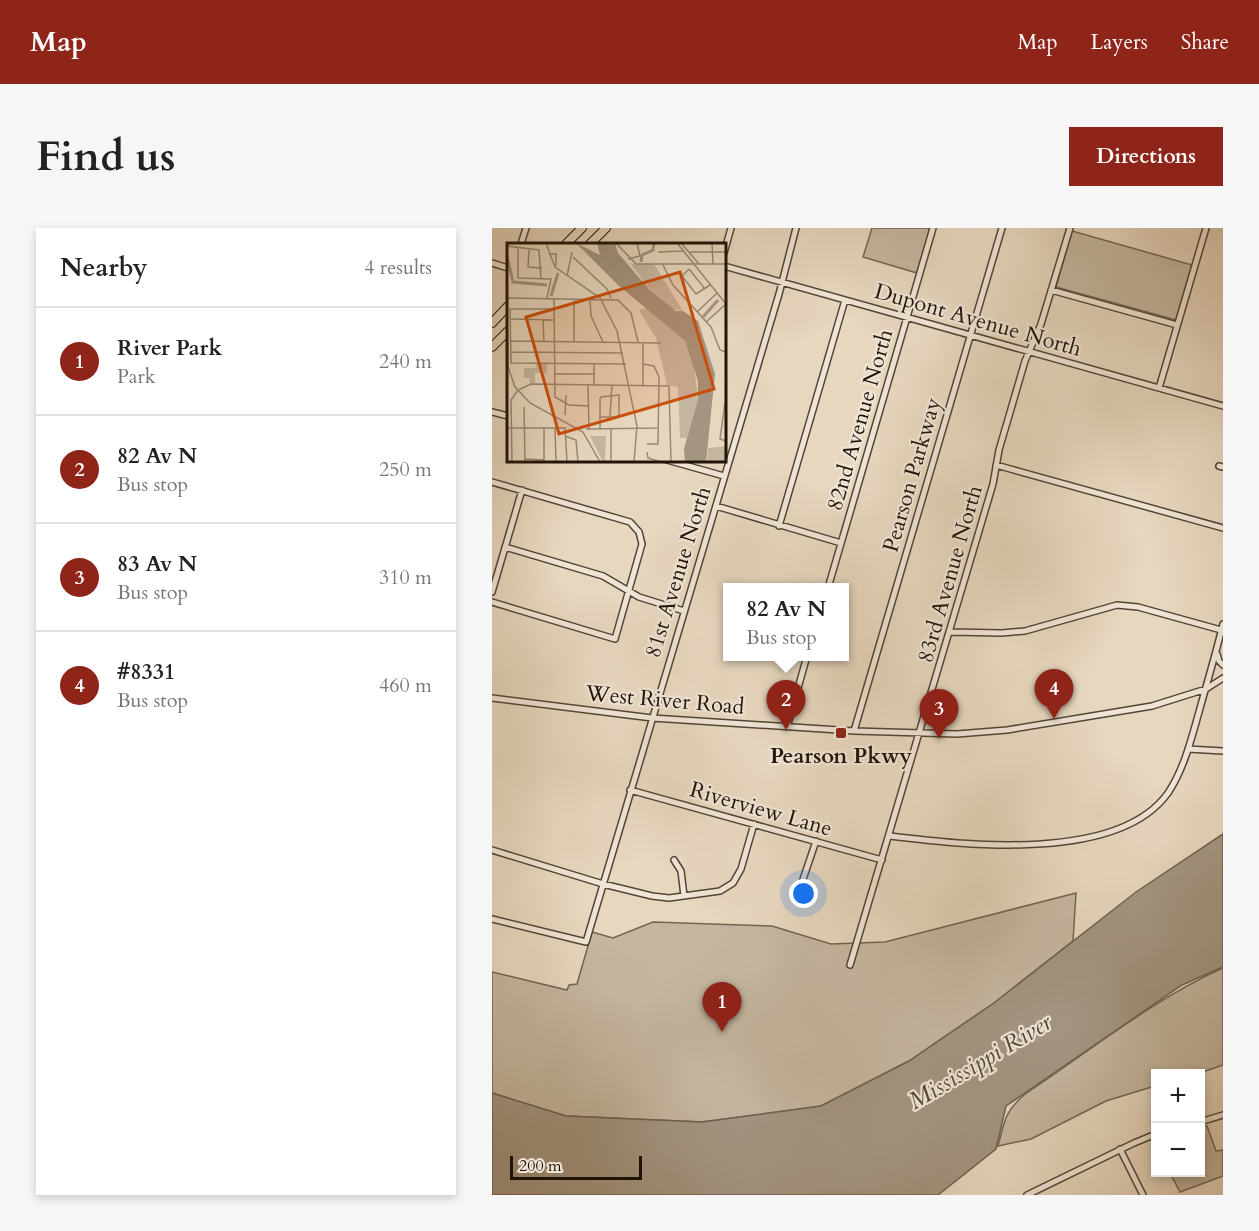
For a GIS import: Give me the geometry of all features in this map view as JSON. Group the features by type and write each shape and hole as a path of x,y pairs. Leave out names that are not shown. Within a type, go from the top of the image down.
{"highway":[{"path":"567,243 582,228"},
{"path":"591,243 606,228"},
{"path":"492,323 507,307"},
{"path":"492,347 507,332"}],"street":[{"path":"521,243 525,228"},
{"path":"726,247 731,228"},
{"name":"81st Avenue North","path":"492,919 586,942 798,228"},
{"name":"82nd Avenue North","path":"829,583 933,228"},
{"name":"Pearson Parkway","path":"854,731 1002,228"},
{"name":"83rd Avenue North","path":"850,965 993,484 1002,439 1029,351 1041,324 1070,228"},
{"path":"1158,388 1206,228"},
{"path":"492,263 507,268"},
{"name":"Dupont Avenue North","path":"726,267 1222,406"},
{"path":"1051,290 1177,325"},
{"path":"779,526 845,300"},
{"path":"1222,406 1223,398"},
{"path":"492,412 507,416"},
{"path":"674,462 724,477"},
{"path":"996,465 1223,528"},
{"path":"492,482 624,520 635,526 642,544 615,639 492,602"},
{"path":"492,591 522,490"},
{"path":"716,506 841,543"},
{"path":"505,547 603,576 643,598 684,611"},
{"path":"890,836 954,843 1068,842 1121,829 1146,814 1163,799 1181,769 1206,689 1222,627 1138,607 1117,605 1025,631 950,632"},
{"path":"1217,650 1218,658 1223,665"},
{"path":"787,727 806,661"},
{"name":"West River Road","path":"492,698 652,718 957,735 992,732 1168,702 1206,689 1223,678"},
{"path":"1188,749 1223,751"},
{"name":"Riverview Lane","path":"630,790 882,860"},
{"path":"492,850 603,884 669,898 730,889 741,869 754,824"},
{"path":"796,900 816,842"},
{"path":"674,860 681,871 684,896"},
{"path":"1205,1120 1223,1115"},
{"path":"1027,1195 1151,1136"},
{"path":"1120,1149 1143,1195"}],"shaded area":[{"path":"872,228 931,228 917,273 863,257"},
{"path":"1072,231 1192,265 1176,320 1056,287"},
{"path":"1076,893 1073,941 994,1003 909,1061 821,1106 702,1122 566,1116 492,1093 492,972 567,990 569,985 577,984 592,932 613,938 653,922 772,926 831,944 885,942"},
{"path":"1223,968 1223,1065 1205,1071 1205,1069 1151,1069 1151,1087 1106,1101 1031,1139 998,1146 1006,1117 1025,1094 1146,1011"},
{"path":"1205,1126 1207,1126 1216,1151 1223,1150 1223,1176 1180,1192 1172,1177 1205,1177"}],"water":[{"name":"Mississippi River","path":"1223,834 1223,967 1182,985 1006,1106 996,1149 938,1195 492,1195 492,1093 566,1116 702,1122 821,1106 909,1061 994,1003 1136,892"}],"place":[{"name":"#8331","path":"1054,719"},
{"name":"82 Av N","path":"786,730"},
{"name":"Pearson Pkwy","path":"841,733"},
{"name":"83 Av N","path":"939,739"},
{"name":"River Park","path":"722,1032"}]}
